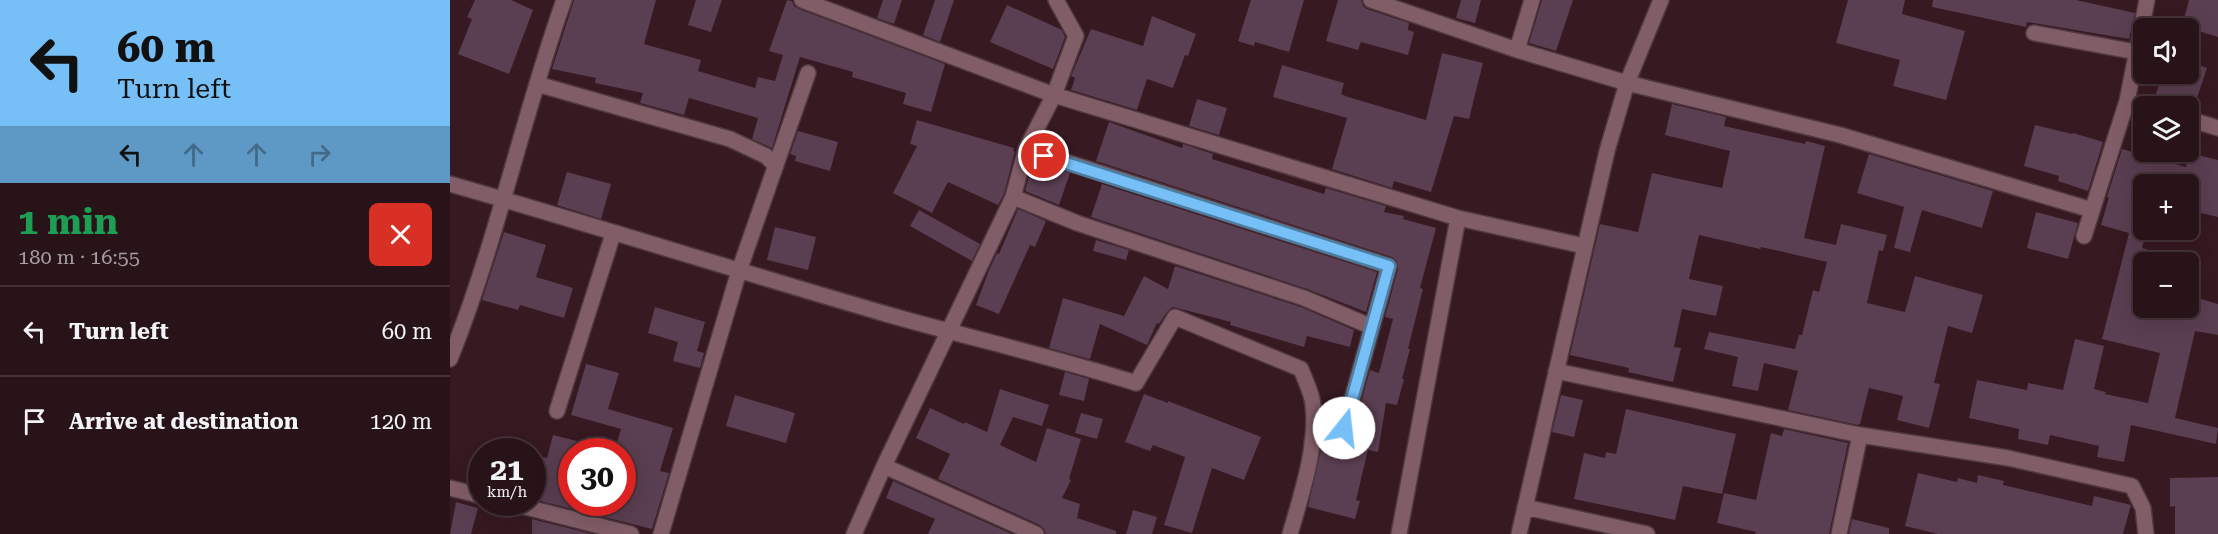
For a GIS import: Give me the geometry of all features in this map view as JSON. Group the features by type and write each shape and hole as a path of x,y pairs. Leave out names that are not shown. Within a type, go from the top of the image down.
{"street":[{"path":"450,358 468,312 504,200 564,0"},
{"path":"802,0 1054,95 1458,218 1584,246"},
{"path":"854,534 884,466 1013,197 1026,149 1054,95 1076,36 1056,0"},
{"path":"1371,0 1517,50 1627,83 1840,135 2092,210"},
{"path":"1517,50 1532,0"},
{"path":"1519,534 1607,151 1627,83 1661,0"},
{"path":"2143,18 2147,0"},
{"path":"2034,33 2133,51"},
{"path":"2084,236 2127,101 2133,68"},
{"path":"661,534 739,271 808,73"},
{"path":"537,84 730,139 766,156 776,165"},
{"path":"2127,101 2133,103"},
{"path":"2199,122 2218,128"},
{"path":"1026,149 1389,266 1344,428 1312,442"},
{"path":"450,184 948,332 1074,363 1136,383 1175,317 1301,369 1313,404 1312,442 1290,534"},
{"path":"1013,197 1077,223 1304,298 1372,327"},
{"path":"1400,534 1458,218"},
{"path":"557,411 613,234"},
{"path":"1556,371 1860,435 2008,458 2132,486 2143,508 2146,534"},
{"path":"1839,534 1860,435"},
{"path":"884,466 1036,534"},
{"path":"450,488 468,492"},
{"path":"1525,507 1607,530 1647,534"},
{"path":"546,512 631,534"}],"building":[{"path":"475,0 511,0 533,10 509,74 458,54 472,19 467,17"},
{"path":"574,0 656,0 644,44 701,60 698,71 755,88 758,77 775,81 783,55 769,51 787,0 792,1 799,9 945,64 931,112 903,104 906,93 852,77 853,72 800,57 772,148 752,139 758,118 689,98 684,115 640,103 643,93 595,83 596,78 552,69"},
{"path":"696,0 722,0 711,32 688,25"},
{"path":"883,0 902,0 894,24 877,18"},
{"path":"935,0 954,0 940,42 923,35"},
{"path":"1251,0 1304,0 1289,52 1255,42 1254,46 1238,41"},
{"path":"1338,0 1361,0 1367,9 1409,23 1408,30 1414,32 1408,55 1361,42 1358,50 1326,41"},
{"path":"1461,0 1481,0 1475,23 1456,18"},
{"path":"1542,0 1573,0 1556,51 1529,43"},
{"path":"1848,0 1905,0 1902,14 1965,31 1946,100 1893,86 1900,60 1836,43"},
{"path":"1933,0 2076,0 2135,13 2129,39 2027,22 2026,27 1932,7"},
{"path":"2189,0 2218,0 2218,37 2199,31 2199,18 2184,18"},
{"path":"1007,5 1062,30 1065,37 1053,69 990,42"},
{"path":"1152,16 1196,34 1188,56 1185,55 1173,88 1147,79 1137,110 1071,90 1075,78 1071,76 1091,29 1143,46"},
{"path":"1442,53 1483,63 1469,119 1454,116 1431,192 1394,181 1392,188 1332,169 1347,118 1273,97 1282,65 1344,83 1341,94 1348,97 1426,120"},
{"path":"2199,65 2207,68 2198,96 2155,96 2159,84 2199,84"},
{"path":"1197,99 1227,108 1219,135 1189,126"},
{"path":"1672,104 1726,117 1724,126 1805,144 1806,141 1825,146 1804,238 1836,245 1841,224 1887,235 1883,251 1879,250 1867,303 1905,312 1915,276 1983,295 1972,333 1948,326 1934,383 1940,384 1929,428 1897,420 1903,396 1869,388 1858,425 1788,410 1798,371 1764,363 1758,391 1732,386 1738,357 1704,349 1709,332 1795,349 1799,335 1802,335 1813,290 1819,292 1827,262 1761,247 1760,249 1699,235 1689,279 1723,286 1716,316 1682,309 1674,347 1681,348 1673,382 1628,372 1629,368 1570,355 1600,224 1638,232 1652,173 1722,188 1730,151 1665,135"},
{"path":"917,120 1014,148 1004,194 998,205 948,182 932,213 893,193 917,146 910,144"},
{"path":"1109,122 1182,148 1183,144 1213,154 1212,159 1324,194 1326,188 1386,206 1384,212 1404,216 1403,219 1436,228 1420,288 1423,289 1397,405 1386,403 1378,452 1368,450 1356,500 1360,501 1355,519 1308,507 1321,449 1344,453 1347,437 1353,431 1370,370 1379,373 1393,319 1385,317 1398,269 1396,260 1096,161"},
{"path":"2035,125 2103,142 2088,191 2058,181 2059,176 2024,166"},
{"path":"798,131 838,142 830,171 795,161 796,156 790,154"},
{"path":"2122,149 2133,152 2133,162 2168,162 2186,167 2187,162 2199,162 2199,155 2218,160 2218,217 2199,213 2199,174 2133,174 2133,240 2144,240 2142,248 2157,252 2133,252 2133,318 2199,318 2199,298 2218,304 2218,335 2195,331 2175,418 2218,428 2216,444 2131,425 2124,462 2097,457 2099,446 2050,435 2048,445 2018,439 2019,429 1969,418 1977,380 2027,390 2028,383 2063,390 2075,339 2104,346 2094,389 2106,392 2105,394 2148,403 2160,353 2102,339 2129,233 2101,225 2109,197 2107,197"},
{"path":"1869,154 1993,191 1982,228 1922,210 1910,252 1894,248 1904,207 1857,193"},
{"path":"1033,161 1070,173 1059,205 1025,191"},
{"path":"567,172 611,184 601,219 557,205"},
{"path":"1102,184 1377,272 1366,312 1307,289 1091,217"},
{"path":"1018,209 1046,221 1035,247 1030,245 999,314 976,305 989,270 997,253 999,254"},
{"path":"919,210 980,244 972,261 910,226"},
{"path":"2036,212 2078,223 2068,259 2027,248"},
{"path":"775,227 816,237 808,270 767,260"},
{"path":"504,232 546,245 536,277 573,288 564,318 520,305 518,310 482,300"},
{"path":"1096,240 1129,250 1126,260 1093,251"},
{"path":"1175,266 1301,307 1354,330 1350,347 1307,336 1304,347 1230,325 1231,322 1173,307 1159,324 1157,323 1147,345 1100,324 1090,359 1049,348 1063,298 1124,316 1144,276 1168,289"},
{"path":"655,307 705,322 697,351 704,353 700,368 673,361 678,342 648,333"},
{"path":"586,364 619,373 608,409 673,428 660,471 669,473 652,529 600,516 636,516 636,438 618,438 621,429 571,415"},
{"path":"1065,372 1089,379 1084,401 1059,395"},
{"path":"1000,389 1049,405 1042,426 1013,417 1000,445 1036,462 1047,428 1081,439 1069,479 1071,480 1062,498 1080,504 1077,518 1116,531 1116,534 1046,534 1040,525 938,479 950,454 916,438 930,408 987,432"},
{"path":"1144,394 1261,437 1244,480 1212,468 1192,533 1164,525 1185,457 1153,445 1150,451 1125,442"},
{"path":"735,395 795,413 786,443 726,426"},
{"path":"1561,395 1583,400 1574,437 1552,432"},
{"path":"1626,409 1736,434 1722,494 1683,486 1675,520 1574,499 1584,453 1605,458 1606,452 1616,454"},
{"path":"1081,413 1103,419 1097,439 1075,433"},
{"path":"1784,429 1848,443 1829,534 1755,534 1756,532 1717,523 1724,493 1756,500 1771,433 1782,436"},
{"path":"553,435 565,438 558,438 558,506 546,502 546,458"},
{"path":"1918,473 1957,482 1958,478 1977,483 1978,475 2004,481 2003,485 2092,506 2094,496 2131,505 2123,534 1938,534 1905,526"},
{"path":"2218,477 2218,534 2175,534 2175,506 2170,507 2170,478"},
{"path":"893,481 1012,534 928,534 935,519 886,498"},
{"path":"456,502 468,505 468,516 476,516 471,534 450,534"},
{"path":"1133,510 1157,517 1152,534 1126,534"},
{"path":"532,519 592,534 532,534"},
{"path":"1852,519 1889,528 1889,534 1849,534"}],"route":[{"path":"1044,156 1389,266 1344,428"}]}
